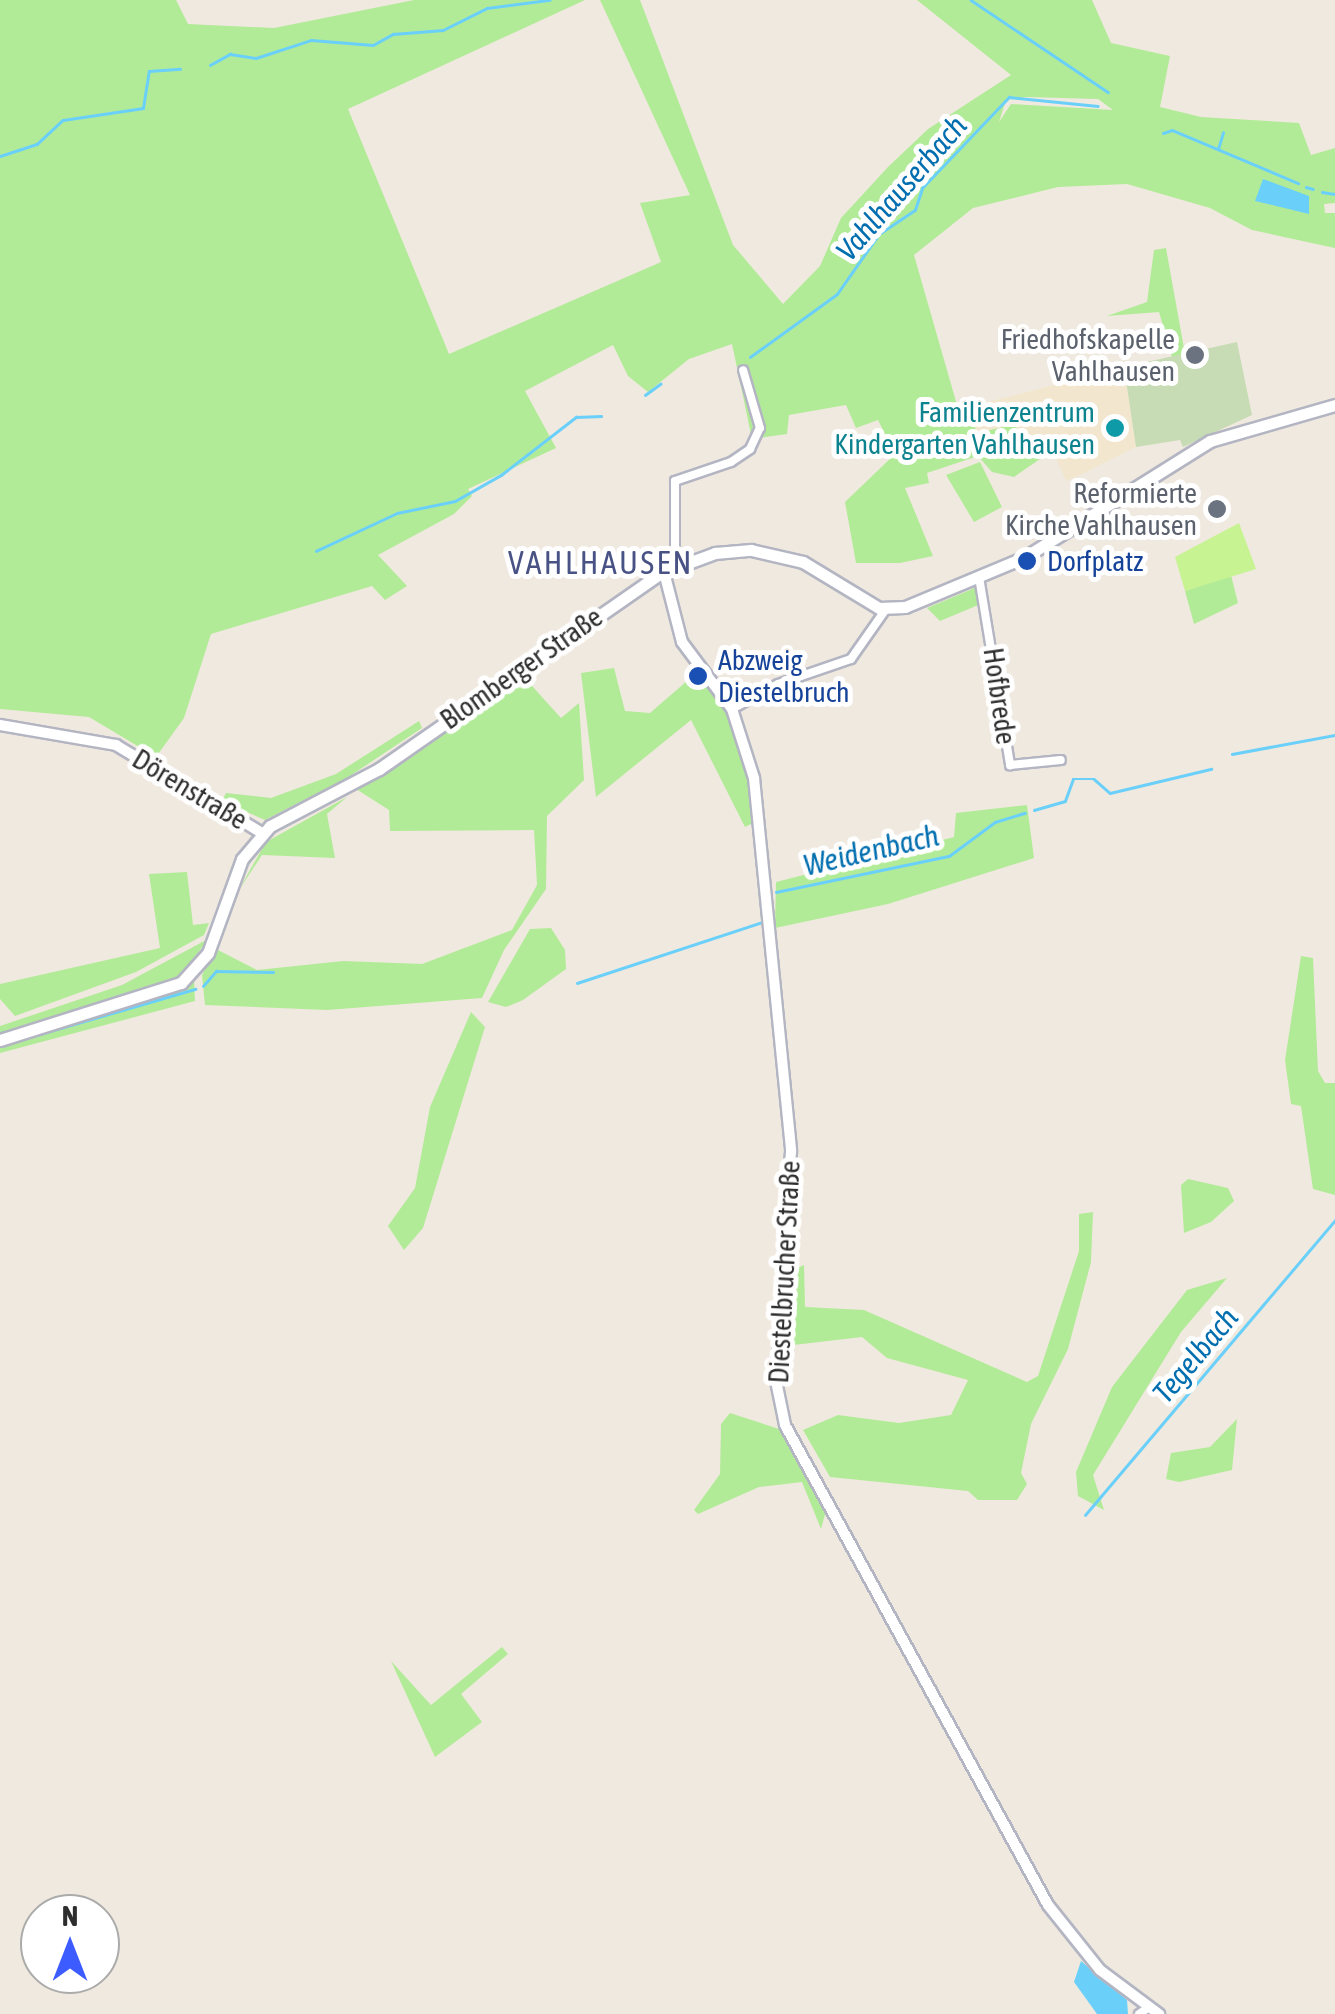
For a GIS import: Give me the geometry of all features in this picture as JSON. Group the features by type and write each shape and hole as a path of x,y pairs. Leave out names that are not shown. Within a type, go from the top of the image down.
{"main road":[{"path":"886,609 1025,557 1210,441 1335,405"},
{"name":"Blomberger Straße","path":"0,1040 157,994 189,977 208,953 242,859 262,834 379,769 669,570 730,550 770,552 803,562 886,609"}],"street":[{"path":"669,570 675,481 731,462 750,449 760,428 744,370"},
{"name":"Diestelbrucher Straße","path":"669,570 688,656 732,709 754,778 791,1151 776,1381 780,1411 1048,1905 1100,1970 1149,2012"},
{"name":"Hofbrede","path":"979,577 1010,765 1061,760"},
{"path":"732,709 778,684 850,659 886,609"},
{"name":"Dörenstraße","path":"0,725 116,745 262,834"}],"shaded area":[{"path":"1124,367 1136,447 1078,476 1066,481 1050,444 1017,431 977,433 968,407"}],"green space":[{"path":"0,0 176,0 188,24 274,28 414,0 585,0 348,109 449,354 661,262 640,203 690,195 600,0 640,0 733,245 783,304 820,266 841,218 888,167 928,129 1011,75 917,0 1092,0 1111,43 1170,56 1160,107 1201,117 1299,123 1311,155 1335,148 1335,203 1324,204 1325,213 1335,213 1335,248 1252,230 1210,208 1127,184 1058,187 973,208 914,255 957,405 968,407 977,433 1012,425 1053,450 1014,477 992,472 978,456 927,473 929,483 905,488 933,556 900,563 856,563 845,502 895,454 878,420 856,428 846,405 789,415 787,434 752,439 732,344 689,359 648,392 628,376 613,345 525,391 556,448 468,489 472,496 454,514 378,555 407,586 385,600 372,586 211,634 184,718 156,757 89,717 0,709","holes":["1098,99 1113,110 1011,104 999,122 1006,100"]},
{"path":"1166,248 1185,354 1172,357 1159,312 1107,316 1147,302 1154,250"},
{"path":"1237,342 1252,415 1183,447 1180,440 1136,447 1124,367"},
{"path":"980,462 1002,507 974,522 946,475"},
{"path":"1239,523 1256,569 1185,591 1175,557"},
{"path":"1231,575 1238,603 1194,624 1185,591"},
{"path":"977,587 983,603 940,621 927,608"},
{"path":"614,668 625,711 650,713 695,674 730,715 744,753 755,822 745,827 691,720 596,797 581,673"},
{"path":"523,676 561,718 579,703 584,780 547,816 546,889 504,950 482,998 327,1010 205,1005 202,975 216,949 257,970 343,961 422,964 512,930 537,885 534,830 390,831 389,810 356,789"},
{"path":"419,721 422,728 347,778 265,820 222,801 226,793 271,798 336,774"},
{"path":"347,797 327,814 335,858 262,855 237,893 266,842"},
{"path":"1027,805 1034,858 888,904 775,928 776,882 954,837 956,813"},
{"path":"187,872 193,925 209,923 204,935 136,972 15,1016 0,999 0,984 160,948 149,874"},
{"path":"551,928 565,950 566,969 523,1000 506,1007 488,1002 530,929"},
{"path":"208,939 179,979 0,1036 0,1026 122,985"},
{"path":"1301,956 1313,958 1318,1071 1325,1083 1335,1083 1335,1195 1313,1189 1301,1106 1291,1104 1285,1060"},
{"path":"194,979 195,1001 0,1053 0,1043 162,997"},
{"path":"471,1012 485,1027 423,1228 404,1250 388,1226 415,1188 430,1107"},
{"path":"1188,1179 1228,1188 1234,1201 1211,1222 1184,1233 1181,1185"},
{"path":"1093,1212 1091,1262 1068,1349 1031,1424 1021,1473 1027,1484 1017,1500 978,1500 968,1491 830,1477 803,1430 838,1415 899,1423 951,1415 968,1380 887,1358 862,1337 785,1346 791,1271 804,1265 805,1307 864,1310 1027,1382 1038,1376 1079,1251 1079,1214"},
{"path":"1227,1278 1181,1332 1093,1475 1104,1510 1078,1496 1076,1472 1112,1387 1187,1290"},
{"path":"730,1413 779,1429 826,1511 821,1529 802,1482 759,1487 698,1514 694,1510 720,1474 721,1424"},
{"path":"1237,1419 1232,1470 1179,1482 1166,1479 1171,1453 1210,1447"},
{"path":"502,1647 508,1654 461,1694 482,1722 435,1757 391,1661 431,1705"}],"water":[{"path":"1263,179 1309,196 1309,214 1255,201"},
{"path":"1081,1961 1127,2000 1128,2014 1097,2014 1074,1982"}],"waterway":[{"path":"210,65 230,54 256,58 311,40 373,45 393,34 443,30 487,8 549,0"},
{"path":"971,0 1108,92"},
{"path":"0,156 37,144 63,120 143,108 149,71 180,69"},
{"name":"Vahlhauserbach","path":"750,357 837,294 879,234 915,210 922,188 1009,97 1098,106"},
{"path":"1163,133 1172,130 1298,183"},
{"path":"1218,149 1223,133"},
{"path":"1306,187 1313,189"},
{"path":"1322,192 1335,194"},
{"name":"Vahlhauserbach","path":"645,395 660,384"},
{"name":"Vahlhauserbach","path":"316,551 397,513 455,501 501,475 576,417 601,416"},
{"name":"Weidenbach","path":"1232,754 1335,735"},
{"name":"Weidenbach","path":"1034,810 1065,801 1073,779 1094,779 1110,793 1211,769"},
{"name":"Weidenbach","path":"776,892 949,856 995,822 1025,813"},
{"name":"Weidenbach","path":"577,983 762,922 762,908"},
{"path":"203,986 216,971 273,972"},
{"path":"33,1036 195,989"},
{"path":"0,1033 13,1030"},
{"path":"11,1042 24,1039"},
{"name":"Tegelbach","path":"1085,1515 1335,1220"}],"place":[{"name":"Friedhofskapelle Vahlhausen","path":"1195,355"},
{"name":"Familienzentrum Kindergarten Vahlhausen","path":"1115,428"},
{"name":"Reformierte Kirche Vahlhausen","path":"1217,509"},
{"name":"Dorfplatz","path":"1027,561"},
{"name":"Abzweig Diestelbruch","path":"698,676"}],"district":[{"name":"VAHLHAUSEN","path":"601,563"}]}
